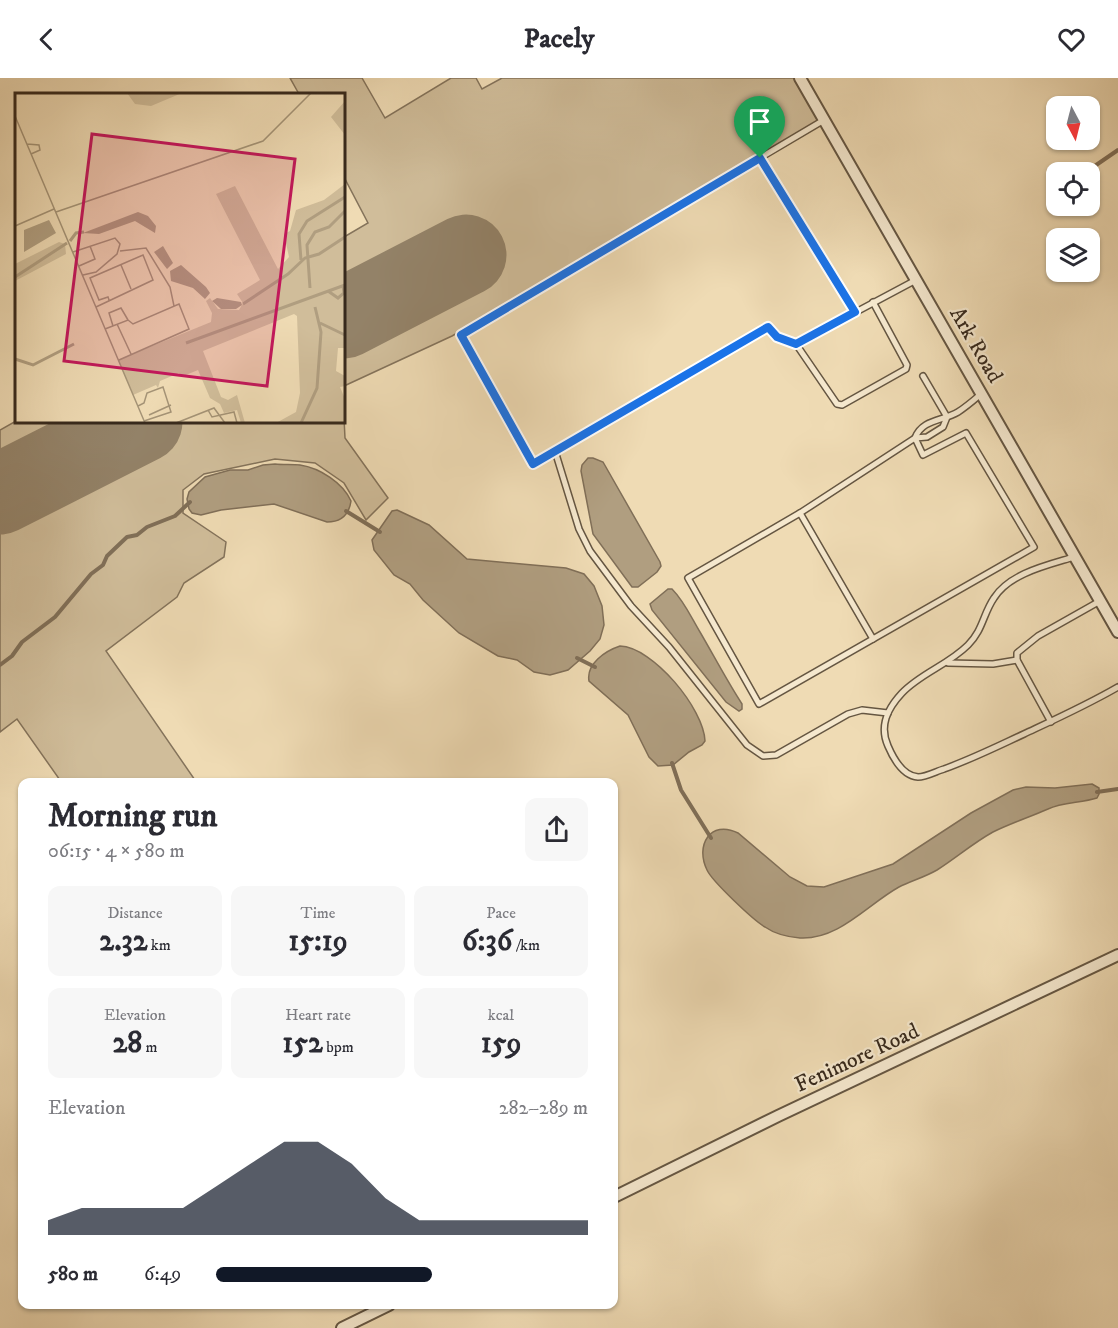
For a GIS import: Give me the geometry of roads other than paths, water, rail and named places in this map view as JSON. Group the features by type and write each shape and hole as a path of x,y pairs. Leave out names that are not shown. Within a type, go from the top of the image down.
{"street":[{"name":"Ark Road","path":"800,78 1118,632"},
{"name":"Fenimore Road","path":"618,1195 778,1116 1118,955"},
{"path":"342,1328 381,1309"}],"lane":[{"path":"824,120 461,335 533,464 768,327 777,337 796,344 837,404 842,405 906,369 907,365 873,302"},
{"path":"760,158 855,312"},
{"path":"796,344 915,280"},
{"path":"923,376 947,417 944,427 927,437 915,438 800,513 688,578 759,704 1034,547 966,433 923,455 915,438 918,430 927,424 947,417 957,412 981,394"},
{"path":"555,451 579,529 590,552 631,606 669,646 747,745 763,756 776,755 848,714 862,710 888,712"},
{"path":"800,513 873,639"},
{"path":"1075,556 1039,568 1005,585 994,597 974,640 948,663 922,676 902,693 884,721 884,737 907,774 920,777 960,763 1082,708 1118,687"},
{"path":"1051,722 1017,660 1017,653 1038,636 1100,601"},
{"path":"948,663 993,664 1017,660"}],"waterway":[{"path":"1100,162 1118,150"},
{"path":"0,665 12,656 22,642 55,617 91,574 103,565 107,556 127,537 137,535 147,527 175,516 190,502"},
{"path":"346,511 380,532"},
{"path":"577,658 595,667"},
{"path":"672,763 681,790 711,838"},
{"path":"1097,792 1118,789"}]}
